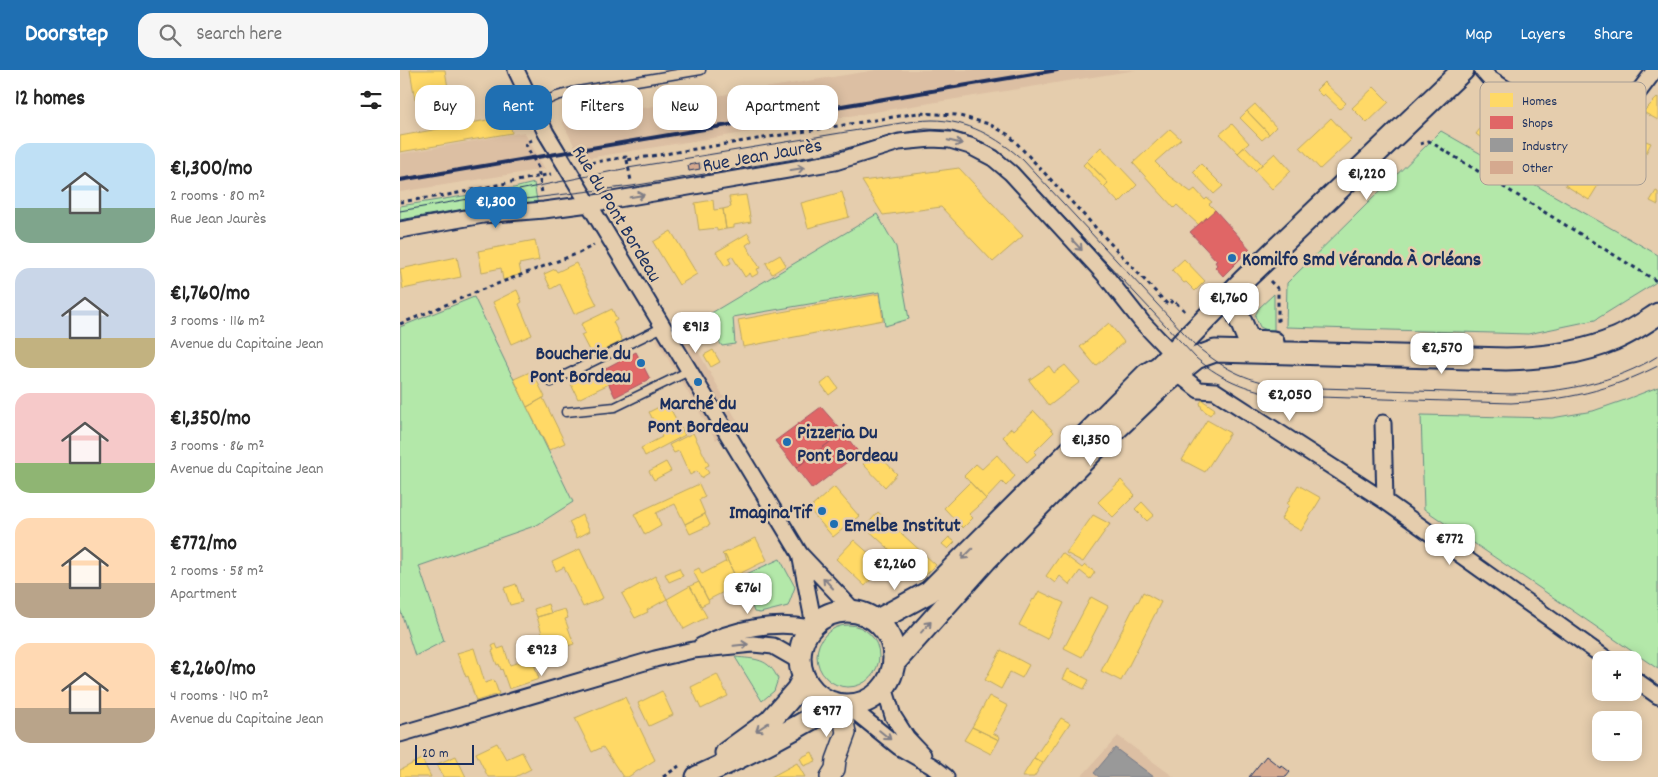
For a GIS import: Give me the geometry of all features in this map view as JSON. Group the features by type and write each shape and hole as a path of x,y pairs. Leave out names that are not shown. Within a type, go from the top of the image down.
{"main road":[{"path":"1187,356 1244,280 1463,70"},
{"path":"894,663 986,560 1160,386 1234,305 1472,70"},
{"path":"876,621 929,592 1147,374 1159,367 1187,356 1249,342 1500,348 1539,347 1587,338 1617,325 1658,301"},
{"path":"1234,305 1249,342"},
{"path":"1187,356 1215,351 1506,359 1542,358 1582,350 1616,339 1658,314"},
{"path":"696,777 770,722 797,690 802,670 803,644 812,627 826,616 840,612 855,612 866,615 876,621 887,633 893,648 894,663 891,676 874,697 861,703 841,704 826,700 810,686 802,670"},
{"path":"696,777 733,761 841,704"}],"street":[{"name":"Rue du Pont Bordeau","path":"516,70 523,85"},
{"path":"1482,70 1495,82"},
{"path":"1646,83 1656,72"},
{"name":"Rue du Pont Bordeau","path":"545,130 800,554 855,612"},
{"name":"Rue Jean Jaurès","path":"400,230 483,215 588,204 835,162 899,142 932,139 970,146 992,158 1011,173 1104,274 1142,322 1187,356 1200,390 1215,391 1385,501 1595,651"},
{"path":"1383,423 1385,501"},
{"name":"Rue du Pont Bordeau","path":"800,554 812,627"},
{"path":"693,650 716,638 767,625 812,627"},
{"path":"400,734 655,659 693,650 752,644 773,646 802,670"},
{"path":"1642,685 1658,696"},
{"path":"884,687 893,716 907,738 932,766"},
{"path":"841,704 899,747 932,766 946,777"},
{"path":"830,777 835,770 836,760 846,733 841,704"}],"lane":[{"path":"552,98 572,92 701,70"},
{"path":"551,382 664,327"},
{"path":"566,412 615,407 689,371"}],"path":[{"path":"537,138 525,144 538,168 542,198"},
{"path":"1420,144 1429,141 1480,172"},
{"path":"627,160 632,186"},
{"path":"1500,185 1658,282"},
{"path":"400,324 598,244"},
{"path":"1270,281 1278,289 1278,327"}],"shaded area":[{"path":"876,70 1136,70 838,118 838,85 784,85"},
{"path":"727,94 727,130 762,130 581,159 566,130 643,130 643,108 653,106 653,130 717,130 717,96"},
{"path":"524,132 545,169 400,192 400,154"},
{"name":"Marché du Pont Bordeau","path":"682,323 739,424 716,440 656,339"},
{"path":"1118,736 1174,777 1081,777"}],"green space":[{"path":"1441,131 1480,153 1480,185 1536,185 1658,255 1658,281 1595,320 1528,334 1286,327 1287,283"},
{"path":"534,183 538,206 400,226 400,206 514,188"},
{"path":"877,214 896,247 909,319 885,326 880,292 733,317 735,344 722,346 703,318"},
{"path":"1274,294 1274,330 1267,330 1260,327 1255,316 1259,308"},
{"path":"474,297 573,502 537,525 419,566 444,641 415,656 400,609 400,327"},
{"path":"1658,387 1658,669 1642,658 1642,651 1632,651 1424,509 1421,415 1552,418 1593,411"},
{"path":"780,559 795,587 788,606 760,613 754,612 742,576"},
{"path":"848,625 860,627 870,634 877,644 879,656 877,668 870,678 860,685 848,687 836,685 826,678 819,668 817,656 819,644 826,634 836,627"},
{"path":"735,657 749,658 766,663 778,679 774,691 762,701"}],"building: Homes":[{"path":"410,70 445,70 448,85 415,85 415,100"},
{"path":"1324,82 1346,103 1340,109 1324,94 1322,96 1316,90"},
{"path":"1374,87 1389,102 1367,123 1352,108"},
{"path":"1658,97 1658,120 1646,114 1646,109"},
{"path":"1255,104 1276,127 1269,134 1247,111"},
{"path":"1247,111 1269,134 1262,140 1240,118"},
{"path":"1331,118 1351,140 1320,169 1300,147"},
{"path":"485,120 485,130 511,130 512,133 400,152 400,136 433,130 475,130 475,122"},
{"path":"1232,124 1249,143 1238,153 1220,134"},
{"path":"1170,129 1181,139 1155,162 1169,176 1191,192 1195,189 1205,200 1207,198 1212,202 1209,204 1215,210 1199,225 1177,205 1174,208 1133,163"},
{"path":"1480,129 1480,137 1476,134"},
{"path":"1646,141 1651,143 1646,153"},
{"path":"1245,146 1262,164 1255,171 1238,153"},
{"path":"1101,147 1137,185 1119,203 1104,187 1108,183 1087,161"},
{"path":"1275,153 1291,171 1272,189 1255,171"},
{"path":"1087,161 1108,183 1104,187 1083,165"},
{"path":"1201,164 1223,186 1214,194 1193,172"},
{"path":"959,168 1023,236 993,262 941,207 883,215 862,181"},
{"path":"1565,185 1598,185 1589,200"},
{"path":"1656,191 1658,192 1658,205 1650,201"},
{"path":"842,192 849,217 808,228 801,203"},
{"path":"746,195 751,222 734,225 734,228 726,229 723,209 731,207 729,197"},
{"path":"713,200 714,210 723,209 726,229 717,231 717,228 699,230 695,203"},
{"path":"671,231 697,274 679,285 653,242"},
{"path":"748,233 752,241 746,245 760,268 757,269 759,273 752,277 750,273 745,277 732,256 728,258 731,263 725,266 716,252"},
{"path":"535,240 539,260 519,264 521,274 503,280 501,268 482,272 478,251"},
{"path":"780,255 786,265 772,274 766,263"},
{"path":"457,257 461,277 403,289 400,269"},
{"path":"1184,259 1205,281 1195,291 1186,282 1184,283 1172,270"},
{"path":"576,263 597,305 574,314 560,284 551,289 544,274 555,269 557,272"},
{"path":"517,290 522,302 519,304 532,335 511,344 493,302"},
{"path":"879,294 883,320 743,347 738,320"},
{"path":"612,309 617,320 613,322 623,342 592,356 581,335 585,333 581,324"},
{"path":"1109,323 1124,342 1096,366 1080,347"},
{"path":"713,350 720,362 711,367 704,355"},
{"path":"1065,365 1080,382 1049,406 1029,380 1049,366 1054,373"},
{"path":"602,370 609,384 578,399 571,384"},
{"path":"532,371 545,397 527,407 514,379"},
{"path":"830,377 838,388 829,395 821,384"},
{"path":"543,398 565,443 549,450 527,407"},
{"path":"1202,400 1215,409 1210,415 1202,409 1200,403"},
{"path":"667,403 685,435 645,456 641,448 662,437 649,412"},
{"path":"1034,411 1054,432 1027,462 1003,437 1011,428 1014,430"},
{"path":"1207,420 1230,433 1205,472 1182,460"},
{"path":"693,433 709,465 705,467 709,473 701,478 697,471 690,475 679,451 674,453 669,445"},
{"path":"877,453 897,474 885,487 863,464"},
{"path":"997,455 1015,476 1006,486 1002,482 986,499 964,476 976,464 982,469"},
{"path":"666,462 671,471 654,480 649,471"},
{"path":"1121,480 1135,495 1113,517 1098,502"},
{"path":"970,482 986,499 969,514 973,518 963,528 944,508"},
{"path":"699,484 705,497 699,500 705,514 685,524 675,504 656,513 661,526 645,535 634,514"},
{"path":"1298,485 1321,498 1301,531 1281,519"},
{"path":"834,487 859,516 833,537 809,509"},
{"path":"1142,502 1154,515 1147,521 1135,509"},
{"path":"878,512 936,565 922,579 865,527"},
{"path":"705,514 710,525 690,534 685,524"},
{"path":"582,515 590,531 577,538 569,522"},
{"path":"1093,515 1110,524 1083,562 1066,553"},
{"path":"949,537 955,542 948,549 942,544"},
{"path":"756,538 767,560 735,576 725,555 722,554"},
{"path":"854,540 883,566 865,586 836,559"},
{"path":"580,549 603,598 583,607 564,567 556,571 552,562"},
{"path":"1062,553 1082,568 1085,565 1095,572 1090,579 1080,571 1070,585 1060,576 1055,583 1046,576"},
{"path":"725,555 737,585 708,600 693,571 699,568 702,574 726,563"},
{"path":"679,568 683,576 669,582 665,574"},
{"path":"655,576 667,599 635,618 622,594"},
{"path":"699,582 709,602 701,606 690,586"},
{"path":"516,584 522,602 510,605 504,588"},
{"path":"690,586 707,617 684,629 667,599"},
{"path":"1039,591 1064,603 1047,639 1019,625"},
{"path":"1143,592 1161,602 1121,681 1101,671"},
{"path":"1091,597 1108,606 1082,657 1064,648"},
{"path":"548,604 551,613 537,617 534,609"},
{"path":"565,609 568,618 565,619 574,644 562,648 563,652 549,656 537,617"},
{"path":"496,644 498,649 504,647 510,665 532,658 539,679 509,689 502,669 499,664 497,665 492,651 494,650 492,646"},
{"path":"474,648 485,683 494,680 499,694 476,701 468,676 466,677 457,653"},
{"path":"1001,650 1029,665 1022,678 1010,672 1001,689 985,680"},
{"path":"1068,669 1089,680 1084,689 1063,679"},
{"path":"717,674 728,696 701,709 691,687"},
{"path":"662,691 673,715 649,726 638,703"},
{"path":"989,696 1008,706 993,733 1000,737 999,740 972,727"},
{"path":"625,697 655,760 628,777 623,777 603,747 592,752 575,718"},
{"path":"1061,718 1070,723 1043,763 1034,758"},
{"path":"972,727 999,740 991,754 964,740"},
{"path":"497,743 506,759 522,752 531,769 515,777 488,777 476,753"},
{"path":"812,752 816,761 804,766 800,758"},
{"path":"456,756 466,777 443,777 437,764"},
{"path":"1034,758 1043,763 1034,777 1022,777"},
{"path":"422,759 431,777 400,777 400,770"},
{"path":"797,763 805,777 771,777"}],"building: Shops":[{"path":"1215,210 1250,249 1223,276 1215,267 1217,265 1215,262 1217,261 1190,232"},
{"path":"636,352 650,379 615,397 602,370"},
{"path":"821,407 843,432 796,468 775,441"},
{"path":"843,432 859,453 812,489 796,468"}],"building: Industry":[{"path":"1115,748 1154,777 1099,777 1094,773"}],"building: Other":[{"path":"725,159 726,164 703,168 702,162"},
{"path":"699,163 700,169 689,171 688,165"},
{"path":"1266,756 1290,772 1286,777 1249,777"}],"tram line":[{"path":"400,211 628,168 901,123 928,120 945,121 981,131 1003,144 1023,160 1196,346 1218,363 1239,374 1261,382 1288,387 1531,393 1569,388 1606,379 1624,373 1658,356"},
{"path":"400,220 517,200 632,186 825,154 902,133 925,129 948,130 983,142 1017,167 1196,358 1227,379 1262,392 1288,396 1531,402 1587,393 1622,382 1658,366"}],"railway":[{"path":"400,180 1057,70"}],"place":[{"name":"Komilfo Smd Véranda À Orléans","path":"1232,258"},
{"name":"Boucherie du Pont Bordeau","path":"641,363"},
{"name":"Marché du Pont Bordeau","path":"698,382"},
{"name":"Pizzeria Du Pont Bordeau","path":"787,442"},
{"name":"Imagina'Tif","path":"822,511"},
{"name":"Emelbe Institut","path":"834,524"}]}
